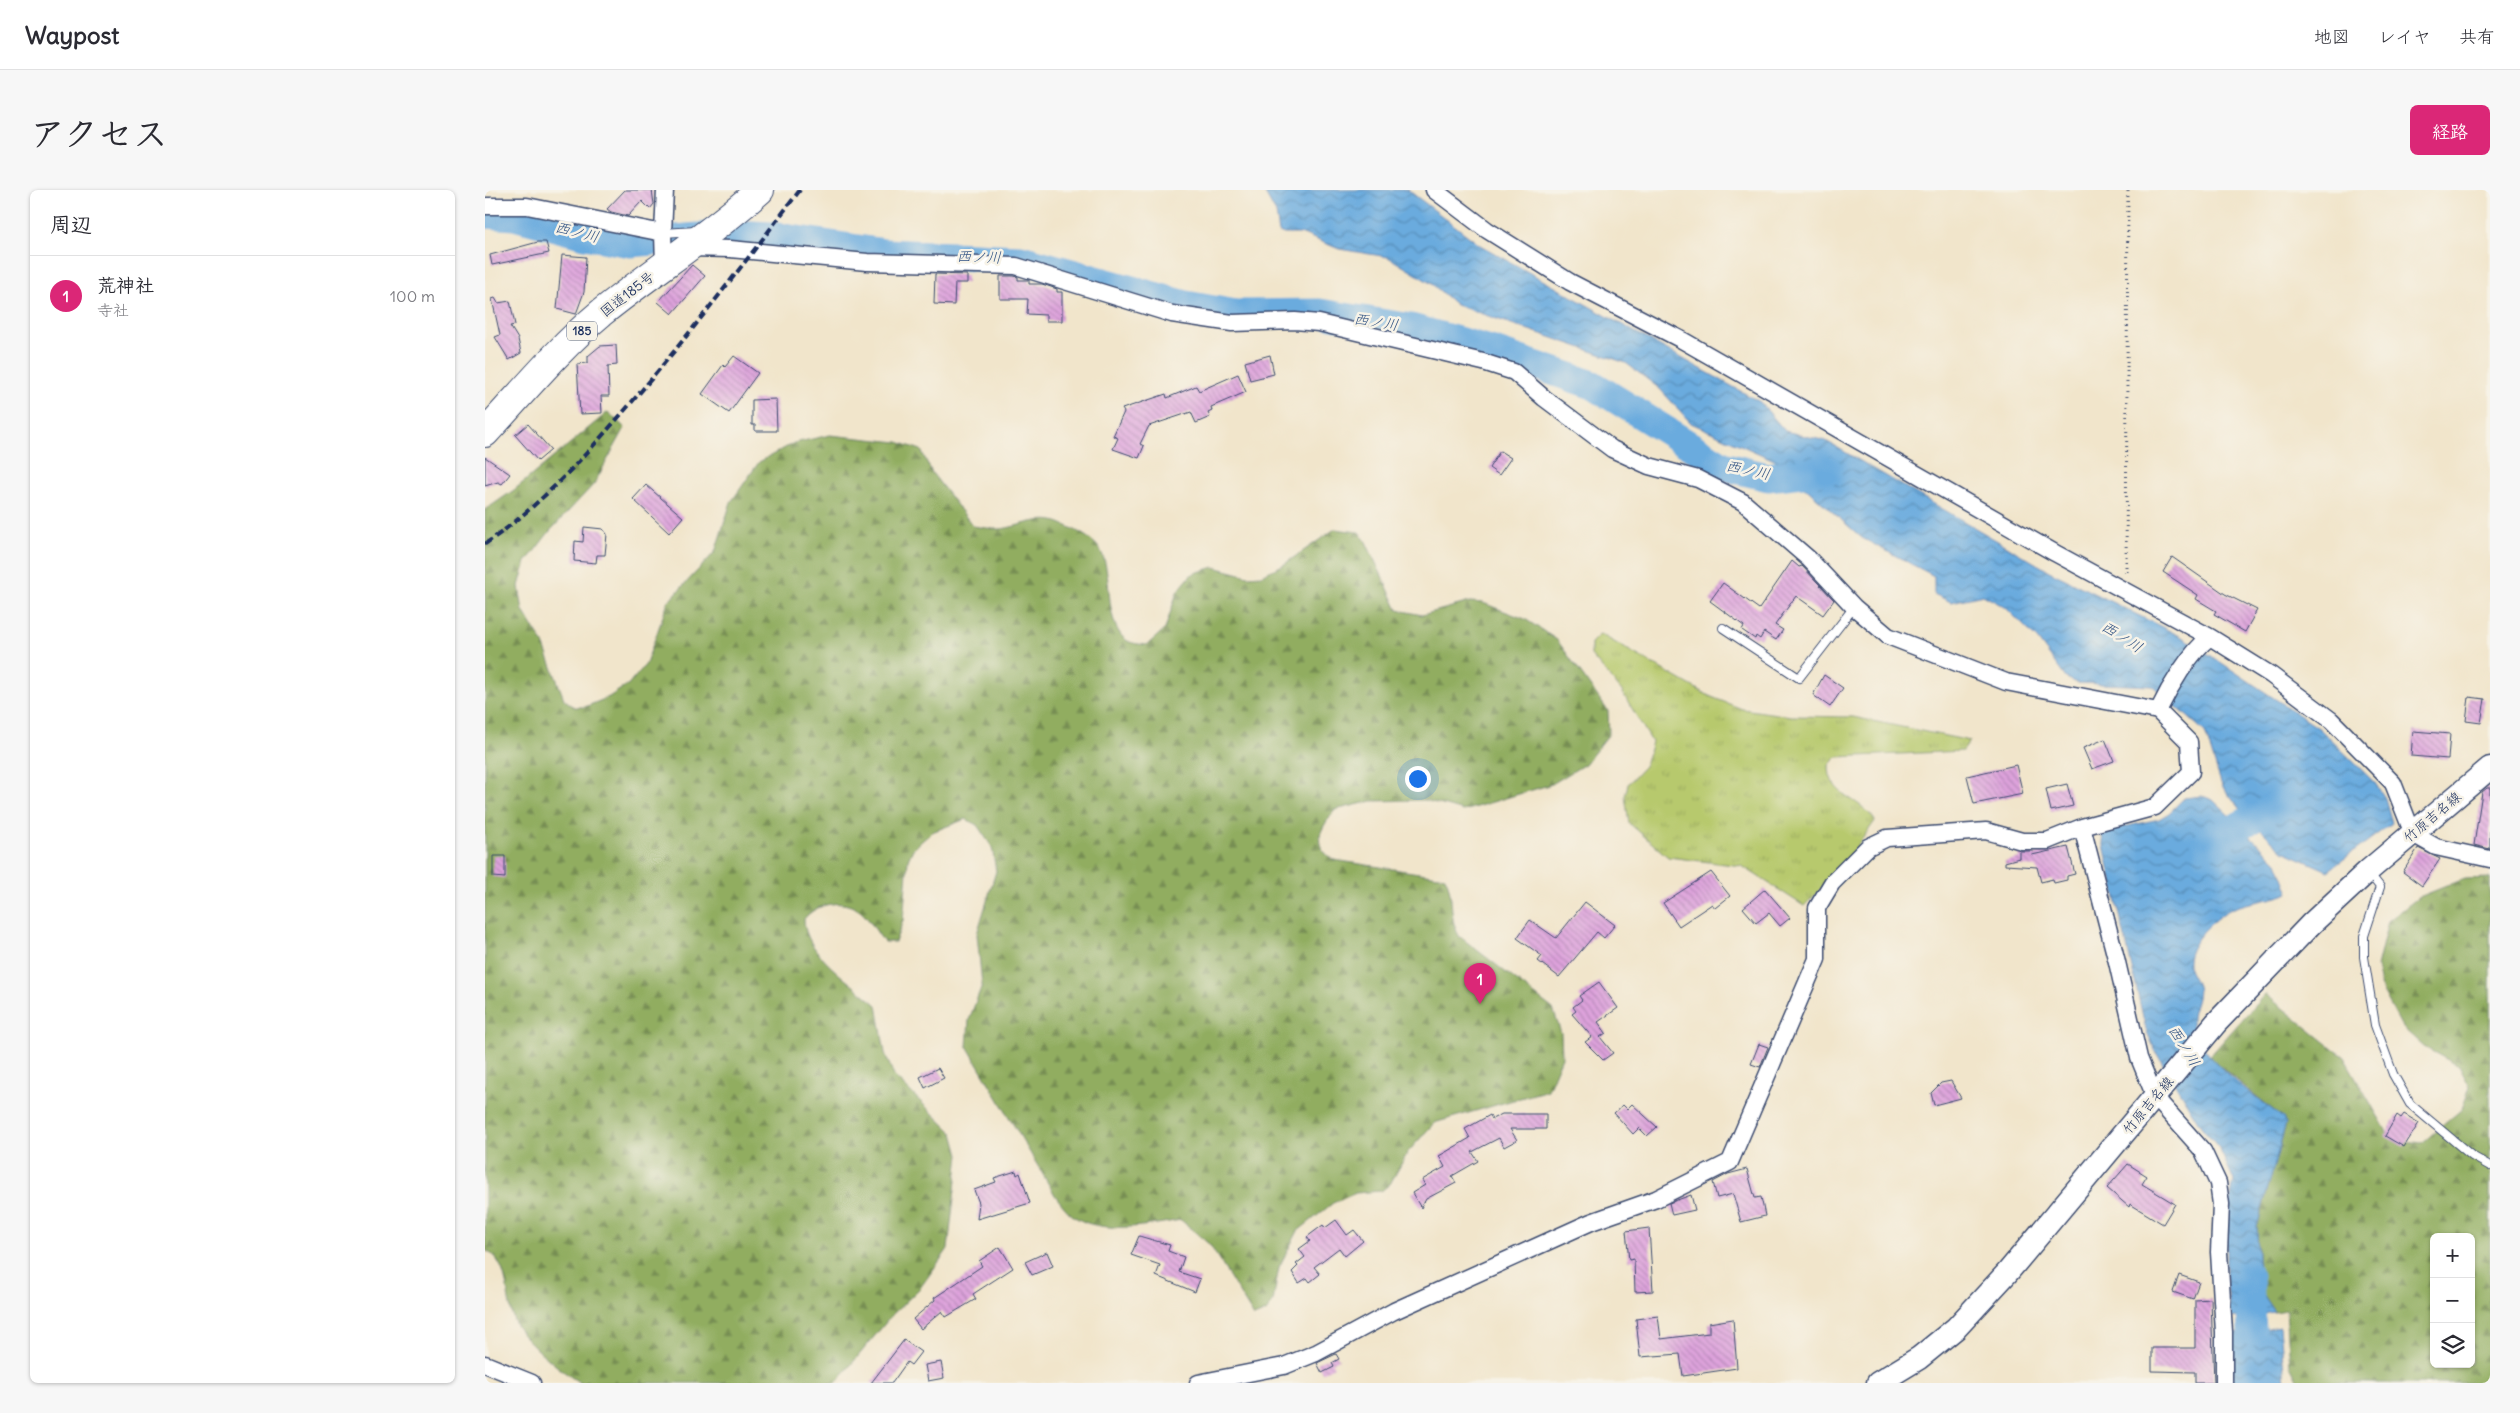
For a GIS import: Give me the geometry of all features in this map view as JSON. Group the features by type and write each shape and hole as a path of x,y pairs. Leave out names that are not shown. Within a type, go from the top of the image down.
{"highway":[{"name":"国道185号","path":"485,433 568,344 600,314 682,243 760,190"}],"main road":[{"name":"竹原吉名線","path":"1878,1383 1919,1358 1956,1328 2007,1273 2216,1023 2311,924 2368,871 2490,768"}],"street":[{"path":"665,190 682,243"},
{"path":"1434,190 1487,230 1570,282 1681,340 2205,640 2271,675 2331,720 2393,784 2413,834 2436,847 2490,858"},
{"path":"485,206 527,206 682,243 730,249 867,262 1015,266 1171,314 1232,324 1295,321 1319,323 1483,362 1514,372 1543,398 1612,449 1649,466 1698,479 1743,502 1809,559 1853,607 1887,636 2006,682 2161,704 2189,742 2191,772 2155,807 2082,827 2047,841 2022,840 1986,831 1887,838 1868,847 1832,883 1817,908 1817,959 1730,1162 1656,1199 1591,1222 1394,1311 1316,1353 1284,1366 1198,1383"},
{"path":"2161,704 2205,640"},
{"path":"2082,827 2117,962 2139,1058 2158,1093 2203,1151 2218,1183 2221,1204 2219,1252 2224,1332 2224,1383"},
{"path":"485,1364 532,1383"}],"lane":[{"path":"1723,628 1799,678 1853,607"},
{"path":"2368,871 2381,887 2364,936 2364,957 2375,1025 2393,1074 2410,1104 2472,1156 2490,1166"}],"path":[{"path":"2126,572 2128,190"}],"green space":[{"path":"608,412 625,428 594,484 550,531 526,562 519,586 523,611 543,643 564,699 574,707 585,707 609,697 630,683 646,664 668,602 715,552 731,502 759,462 794,443 830,435 898,442 921,450 932,473 973,526 1000,529 1045,520 1070,527 1086,537 1096,544 1104,557 1114,620 1118,631 1127,641 1132,643 1147,645 1165,629 1177,592 1192,574 1214,567 1248,576 1261,575 1283,565 1335,529 1359,532 1366,542 1398,610 1422,615 1470,602 1483,603 1525,619 1557,640 1608,711 1609,734 1585,764 1552,784 1463,811 1425,800 1372,801 1335,810 1325,824 1320,836 1322,848 1334,860 1445,877 1459,936 1553,1009 1561,1033 1562,1057 1548,1090 1434,1123 1408,1152 1390,1184 1381,1191 1356,1193 1333,1203 1298,1231 1279,1267 1273,1302 1266,1312 1254,1317 1210,1245 1181,1220 1140,1226 1110,1227 1083,1221 1072,1215 1055,1195 967,1046 969,1020 982,985 977,934 996,871 992,847 977,825 966,819 932,832 913,849 908,860 903,921 895,942 884,942 863,914 853,907 830,904 816,909 804,919 806,932 821,956 831,967 877,1005 885,1053 894,1076 953,1133 959,1155 948,1249 920,1288 892,1315 836,1383 581,1383 565,1373 545,1357 516,1325 512,1315 504,1273 494,1256 485,1250 485,510 514,490"},
{"path":"1600,634 1709,696 1742,709 1791,716 1853,717 1970,741 1963,751 1837,757 1829,765 1830,776 1834,784 1846,796 1869,813 1875,821 1839,871 1804,906 1742,866 1668,857 1629,823 1625,796 1628,784 1645,766 1652,742 1621,690 1591,655 1591,643"},
{"path":"2490,878 2490,1383 2299,1383 2290,1365 2286,1310 2275,1312 2259,1288 2257,1227 2286,1123 2283,1118 2209,1057 2265,994 2344,1057 2387,1132 2397,1140 2422,1143 2462,1109 2470,1087 2459,1066 2424,1047 2402,1027 2383,992 2377,967 2388,921 2419,897 2464,879"}],"water":[{"path":"1263,190 1408,190 1480,245 1760,402 1785,431 1826,441 2049,571 2186,639 2320,729 2375,783 2385,798 2392,823 2328,871 2283,851 2242,812 2222,786 2205,732 2153,686 2078,683 2066,678 2038,640 2005,607 1983,595 1951,602 1934,594 1934,576 1862,538 1774,460 1691,423 1660,389 1626,363 1456,305 1432,284 1388,257 1339,249 1303,234 1284,234 1279,232 1276,213"},
{"path":"2202,796 2213,800 2277,862 2289,893 2245,904 2221,915 2199,937 2188,958 2188,965 2198,991 2192,1022 2199,1041 2219,1066 2283,1118 2286,1123 2257,1227 2259,1288 2275,1312 2231,1318 2226,1278 2226,1224 2234,1180 2219,1148 2200,1125 2157,1054 2146,1030 2101,832 2159,819 2169,813 2184,798"},
{"path":"2280,1327 2285,1383 2233,1383 2233,1334"}],"building":[{"path":"625,190 652,190 654,204 650,209 642,201 628,216 611,212 607,209"},
{"path":"538,242 546,242 549,253 492,265 490,255"},
{"path":"562,255 586,257 584,292 576,314 557,309"},
{"path":"692,265 705,276 672,314 658,302"},
{"path":"935,274 967,275 967,283 955,283 954,305 934,304"},
{"path":"1000,276 1018,277 1018,280 1029,280 1029,284 1042,284 1057,289 1057,292 1062,292 1062,321 1046,321 1046,315 1027,314 1028,299 1000,299"},
{"path":"495,298 498,303 510,301 515,325 510,326 518,339 521,353 509,360 495,337 500,335 492,299"},
{"path":"616,345 617,365 608,366 609,396 601,396 602,413 580,414 577,364 588,363 588,356 600,346"},
{"path":"1270,355 1274,374 1250,380 1245,362"},
{"path":"734,356 758,373 729,413 702,394 723,365 725,367"},
{"path":"1238,374 1246,392 1211,407 1212,411 1208,413 1210,417 1196,423 1191,412 1149,426 1140,444 1144,446 1139,458 1113,449 1118,438 1113,436 1124,412 1122,409 1166,394 1167,398 1196,386 1199,391"},
{"path":"776,399 777,431 755,431 755,425 752,425 752,400"},
{"path":"528,424 551,450 538,461 515,435"},
{"path":"1500,451 1511,458 1499,475 1489,468"},
{"path":"485,457 510,474 502,484 498,482 485,486"},
{"path":"646,485 683,517 669,533 633,499"},
{"path":"584,527 603,529 607,534 605,555 597,555 596,563 574,561 575,541 583,542"},
{"path":"2172,557 2225,594 2257,610 2245,632 2214,614 2216,611 2196,599 2198,595 2163,572"},
{"path":"1792,561 1799,567 1802,566 1834,600 1823,615 1796,596 1775,625 1783,630 1776,640 1764,632 1760,639 1756,636 1755,639 1742,630 1744,626 1710,601 1723,583 1759,609"},
{"path":"1824,675 1843,688 1830,707 1813,695"},
{"path":"2469,697 2485,699 2481,723 2466,721"},
{"path":"2413,731 2450,734 2448,759 2411,756"},
{"path":"2105,739 2114,761 2092,769 2083,748"},
{"path":"2016,765 2023,794 1974,804 1967,776"},
{"path":"2067,784 2073,806 2051,811 2046,789"},
{"path":"2490,788 2490,849 2474,845 2482,792"},
{"path":"2068,847 2075,874 2067,876 2067,880 2054,883 2053,879 2041,882 2037,867 2005,865 2005,862 2019,858 2019,851 2033,851 2032,855"},
{"path":"2418,848 2440,859 2422,886 2403,872"},
{"path":"493,856 505,856 505,878 493,877"},
{"path":"1711,872 1730,896 1715,908 1712,904 1679,926 1663,903"},
{"path":"1765,889 1790,918 1780,926 1769,913 1756,923 1743,908"},
{"path":"1585,902 1615,925 1604,938 1597,932 1559,977 1538,961 1542,956 1517,938 1530,920 1556,938"},
{"path":"1599,982 1618,1008 1598,1022 1606,1033 1600,1037 1613,1053 1603,1060 1585,1042 1592,1037 1572,1014 1576,1011 1573,1007 1582,1000 1579,996"},
{"path":"1759,1044 1768,1047 1760,1067 1751,1064"},
{"path":"938,1068 944,1078 925,1088 920,1077"},
{"path":"1951,1081 1961,1098 1934,1105 1931,1093 1941,1083"},
{"path":"1632,1104 1657,1127 1647,1136 1639,1128 1633,1134 1614,1113 1623,1105 1627,1109"},
{"path":"1502,1114 1546,1114 1546,1129 1510,1129 1517,1140 1504,1147 1499,1138 1472,1152 1478,1161 1452,1176 1456,1183 1426,1199 1421,1208 1412,1193 1425,1185 1422,1180 1445,1167 1439,1156 1470,1138 1465,1129 1490,1115 1492,1119"},
{"path":"2404,1114 2419,1123 2404,1147 2385,1136 2397,1115 2401,1118"},
{"path":"2128,1164 2147,1176 2142,1184 2175,1204 2163,1224 2130,1204 2129,1207 2107,1188"},
{"path":"1747,1169 1755,1198 1761,1197 1765,1216 1741,1222 1733,1194 1717,1198 1713,1182 1728,1174"},
{"path":"1016,1171 1017,1175 1020,1173 1030,1203 977,1219 979,1203 974,1190 996,1182 994,1178"},
{"path":"1691,1195 1695,1210 1672,1215 1669,1203"},
{"path":"1336,1220 1347,1235 1354,1230 1363,1241 1345,1256 1339,1248 1314,1267 1320,1274 1310,1282 1307,1278 1299,1283 1292,1272 1298,1266 1296,1264 1305,1257 1299,1249 1310,1241 1307,1237 1323,1225 1325,1228"},
{"path":"1649,1228 1653,1291 1635,1292 1634,1259 1629,1260 1626,1231"},
{"path":"1139,1236 1170,1245 1168,1251 1184,1257 1179,1272 1200,1279 1195,1292 1156,1276 1160,1265 1131,1255"},
{"path":"1000,1247 1013,1268 973,1294 976,1299 946,1317 942,1311 921,1329 913,1319 935,1300 934,1298 982,1266 979,1261"},
{"path":"1047,1252 1053,1266 1032,1275 1025,1262"},
{"path":"2179,1275 2199,1282 2193,1299 2173,1292"},
{"path":"2211,1299 2214,1383 2195,1383 2195,1372 2152,1371 2152,1348 2195,1348 2195,1300"},
{"path":"1658,1316 1661,1339 1709,1333 1709,1323 1733,1319 1737,1368 1683,1376 1680,1354 1640,1357 1636,1319"},
{"path":"904,1340 921,1352 911,1365 907,1362 892,1383 871,1383"},
{"path":"1336,1354 1339,1359 1332,1363 1334,1367 1322,1373 1317,1363"},
{"path":"941,1362 944,1378 928,1381 925,1365"}],"waterway":[{"name":"西ノ川","path":"485,214 514,216 585,235 630,243 733,234 771,236 885,253 1021,259 1186,305 1236,314 1320,313 1411,328 1494,351 1593,385 1723,466 1768,477 1828,470"},
{"name":"西ノ川","path":"2205,845 2284,801"},
{"name":"西ノ川","path":"2249,1276 2252,1331"}],"railway":[{"path":"485,544 505,530 542,498 609,428 692,329 800,190"}],"place":[{"name":"荒神社","path":"1480,1004"}]}
